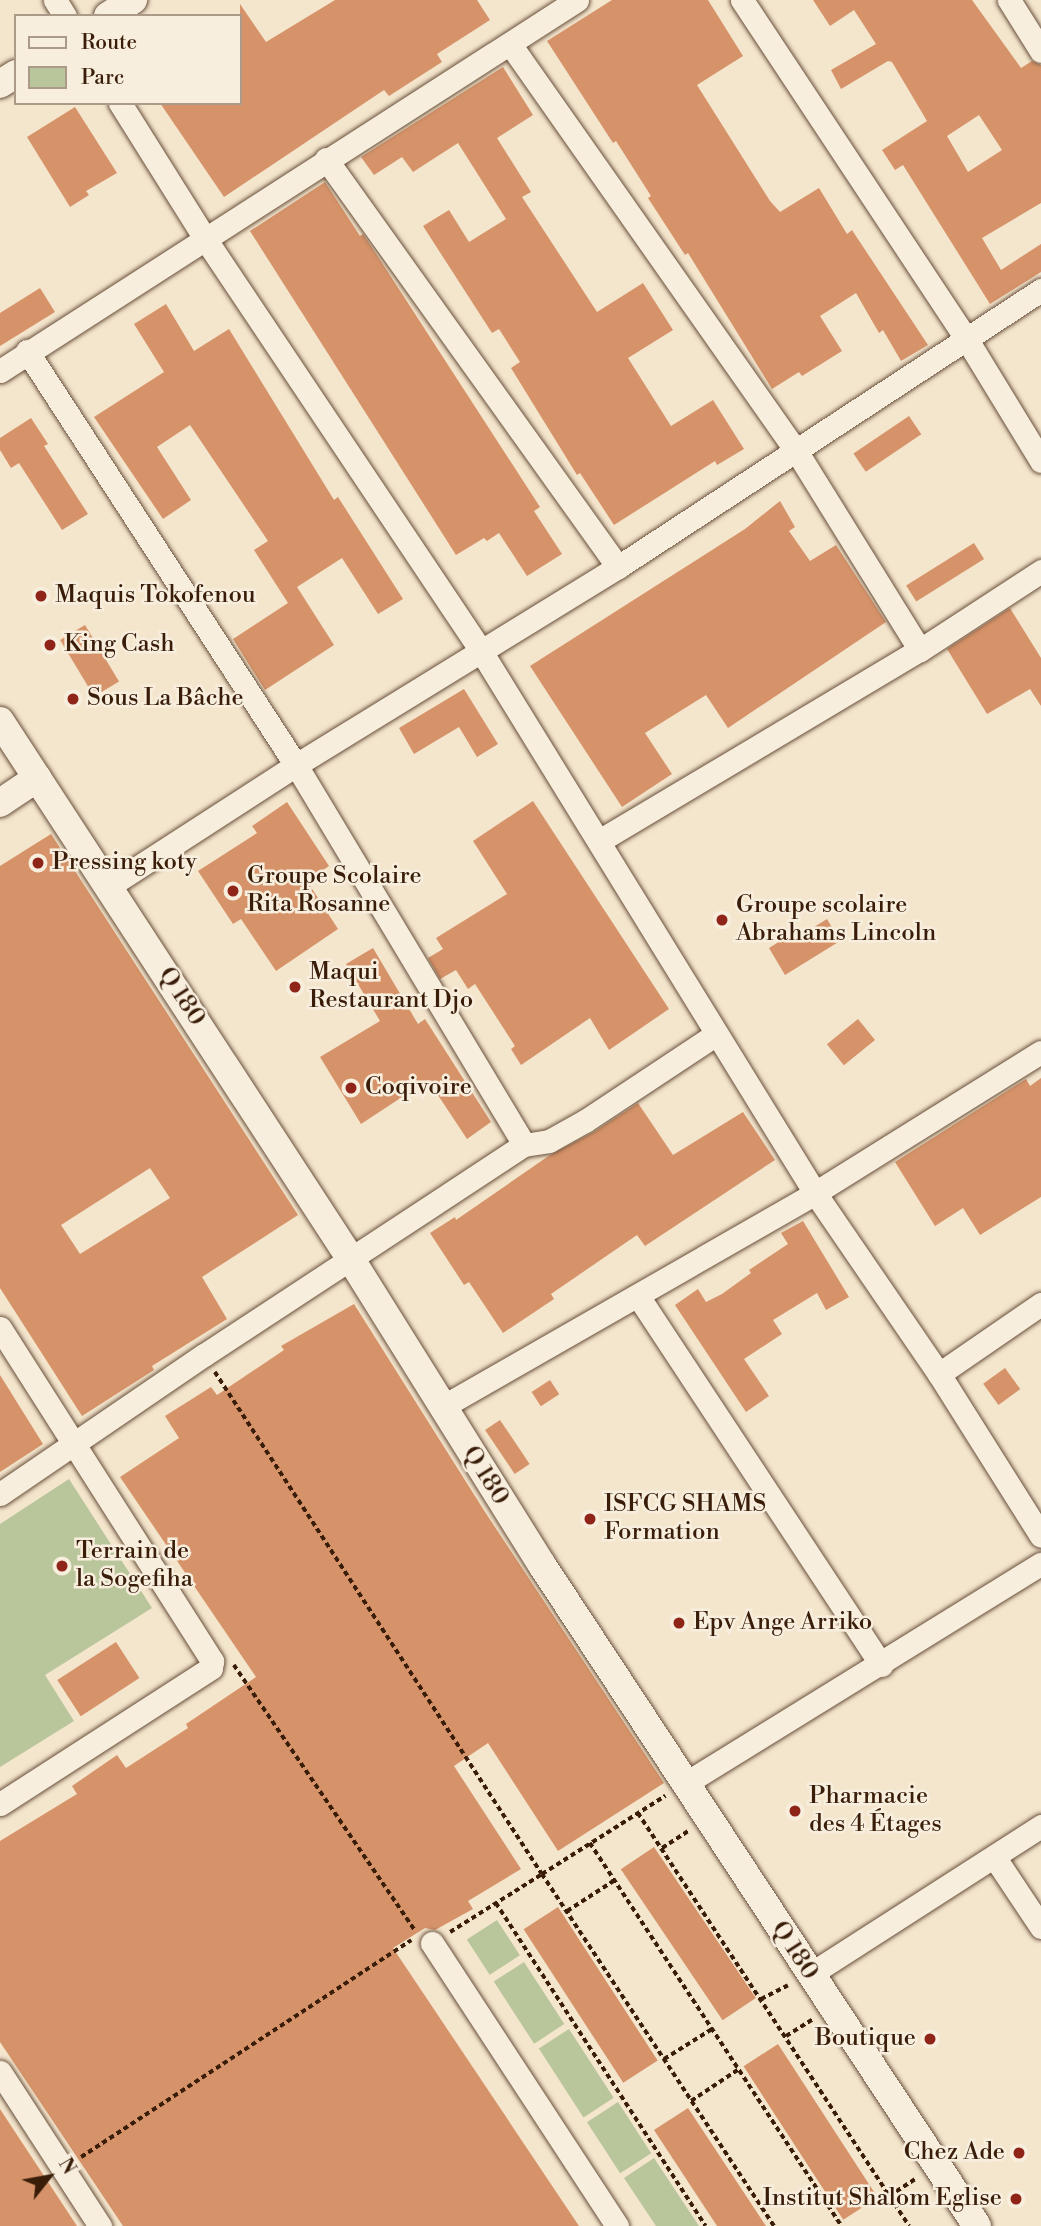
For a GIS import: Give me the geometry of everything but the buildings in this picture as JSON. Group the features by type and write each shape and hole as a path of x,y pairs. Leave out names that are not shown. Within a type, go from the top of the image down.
{"street":[{"path":"111,14 133,0"},
{"path":"0,370 577,0"},
{"path":"742,0 966,338 1041,461"},
{"path":"1009,0 1041,51"},
{"path":"510,44 797,452 920,650"},
{"path":"121,105 204,237 481,651 715,1035 815,1193 939,1374 1041,1536"},
{"path":"326,159 618,567"},
{"path":"109,886 296,765 618,567 1041,290"},
{"path":"27,351 296,765 524,1145"},
{"path":"599,841 920,650 1041,571"},
{"name":"Q 180","path":"0,721 352,1261 442,1407 809,1975 977,2226"},
{"path":"0,803 37,778"},
{"path":"0,1494 204,1355 352,1261 524,1145 549,1141 585,1121 715,1035"},
{"path":"442,1407 815,1193 1041,1052"},
{"path":"638,1296 881,1665"},
{"path":"939,1374 1041,1304"},
{"path":"0,1328 77,1444 212,1661 211,1668 0,1804"},
{"path":"686,1783 1041,1564"},
{"path":"809,1975 1041,1826"},
{"path":"995,1858 1041,1927"},
{"path":"432,1943 617,2226"},
{"path":"0,2072 100,2226"}],"path":[{"path":"204,1355 774,2226"},
{"path":"63,2169 418,1934 232,1662 212,1661"},
{"path":"432,1943 686,1783"},
{"path":"638,1813 909,2226"},
{"path":"662,1848 709,1817"},
{"path":"590,1843 842,2226"},
{"path":"567,1911 615,1880"},
{"path":"496,1903 706,2226"},
{"path":"760,1999 809,1975"},
{"path":"785,2036 832,2009"},
{"path":"664,2059 712,2029"},
{"path":"691,2101 739,2069"},
{"path":"889,2196 937,2166"}],"green space":[{"name":"Terrain de la Sogefiha","path":"69,1479 152,1608 45,1675 74,1721 0,1767 0,1524"},
{"path":"497,1920 520,1955 490,1975 467,1940"},
{"path":"524,1962 564,2024 534,2044 494,1982"},
{"path":"569,2029 614,2098 583,2117 539,2049"},
{"path":"618,2102 651,2153 620,2173 587,2122"},
{"path":"654,2158 699,2226 656,2226 624,2178"}],"place":[{"name":"Maquis Tokofenou","path":"41,596"},
{"name":"King Cash","path":"50,645"},
{"name":"Sous La Bâche","path":"73,699"},
{"name":"Pressing koty","path":"38,863"},
{"name":"Groupe Scolaire Rita Rosanne","path":"233,891"},
{"name":"Groupe scolaire Abrahams Lincoln","path":"722,920"},
{"name":"Maqui Restaurant Djo","path":"295,987"},
{"name":"Coqivoire","path":"351,1088"},
{"name":"ISFCG SHAMS Formation","path":"590,1519"},
{"name":"Terrain de la Sogefiha","path":"62,1566"},
{"name":"Epv Ange Arriko","path":"679,1623"},
{"name":"Pharmacie des 4 Étages","path":"795,1811"},
{"name":"Boutique","path":"930,2039"},
{"name":"Chez Ade","path":"1019,2153"},
{"name":"Institut Shalom Eglise","path":"1016,2199"}]}
